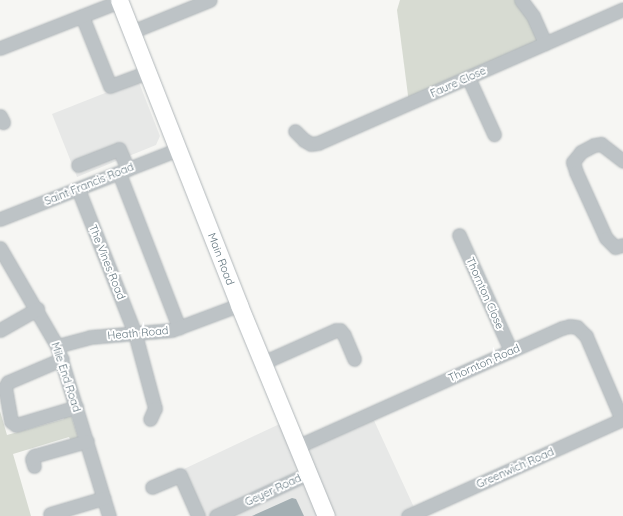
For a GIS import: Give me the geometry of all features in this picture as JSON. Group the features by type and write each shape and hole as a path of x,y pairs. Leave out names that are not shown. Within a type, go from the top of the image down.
{"main road":[{"name":"Main Road","path":"119,1 179,149 262,363 307,474 326,516"}],"street":[{"path":"131,32 210,0"},
{"path":"521,0 533,16 545,43"},
{"path":"0,48 119,1"},
{"name":"Faure Close","path":"295,131 310,144 318,143 623,9"},
{"path":"82,16 110,86 148,72"},
{"path":"468,77 494,134"},
{"path":"623,161 601,144 594,145 581,152 573,162 576,172 606,238 615,247 623,245"},
{"path":"78,165 118,149 120,150 124,171 179,328"},
{"name":"Saint Francis Road","path":"0,220 179,149"},
{"name":"The Vines Road","path":"78,189 135,334 155,408 150,419"},
{"name":"Thornton Close","path":"459,235 511,351"},
{"name":"Mile End Road","path":"0,248 37,309 57,346 110,516"},
{"name":"Heath Road","path":"57,346 90,337 160,333 179,328 239,305"},
{"path":"0,330 37,309"},
{"name":"Thornton Road","path":"296,447 562,328 577,327 586,336 623,420"},
{"path":"262,363 336,330 340,330 344,335 354,359"},
{"path":"62,360 8,382 5,388 11,421 16,425 76,407"},
{"name":"Greenwich Road","path":"408,516 623,420"},
{"path":"34,466 32,459 34,456 87,441"},
{"name":"Geyer Road","path":"216,516 307,474"},
{"path":"152,487 180,475 198,516"},
{"path":"50,514 104,498"}],"shaded area":[{"path":"400,0 521,0 545,43 409,103 397,10"},
{"path":"138,80 160,136 156,145 77,177 52,114"},
{"path":"0,411 7,435 64,419 62,413 70,412 78,437 71,441 69,437 13,454 31,516 0,516"},
{"path":"371,414 418,516 205,516 184,469 286,421 296,447"}],"building":[{"path":"292,498 296,499 304,516 252,516"}]}
